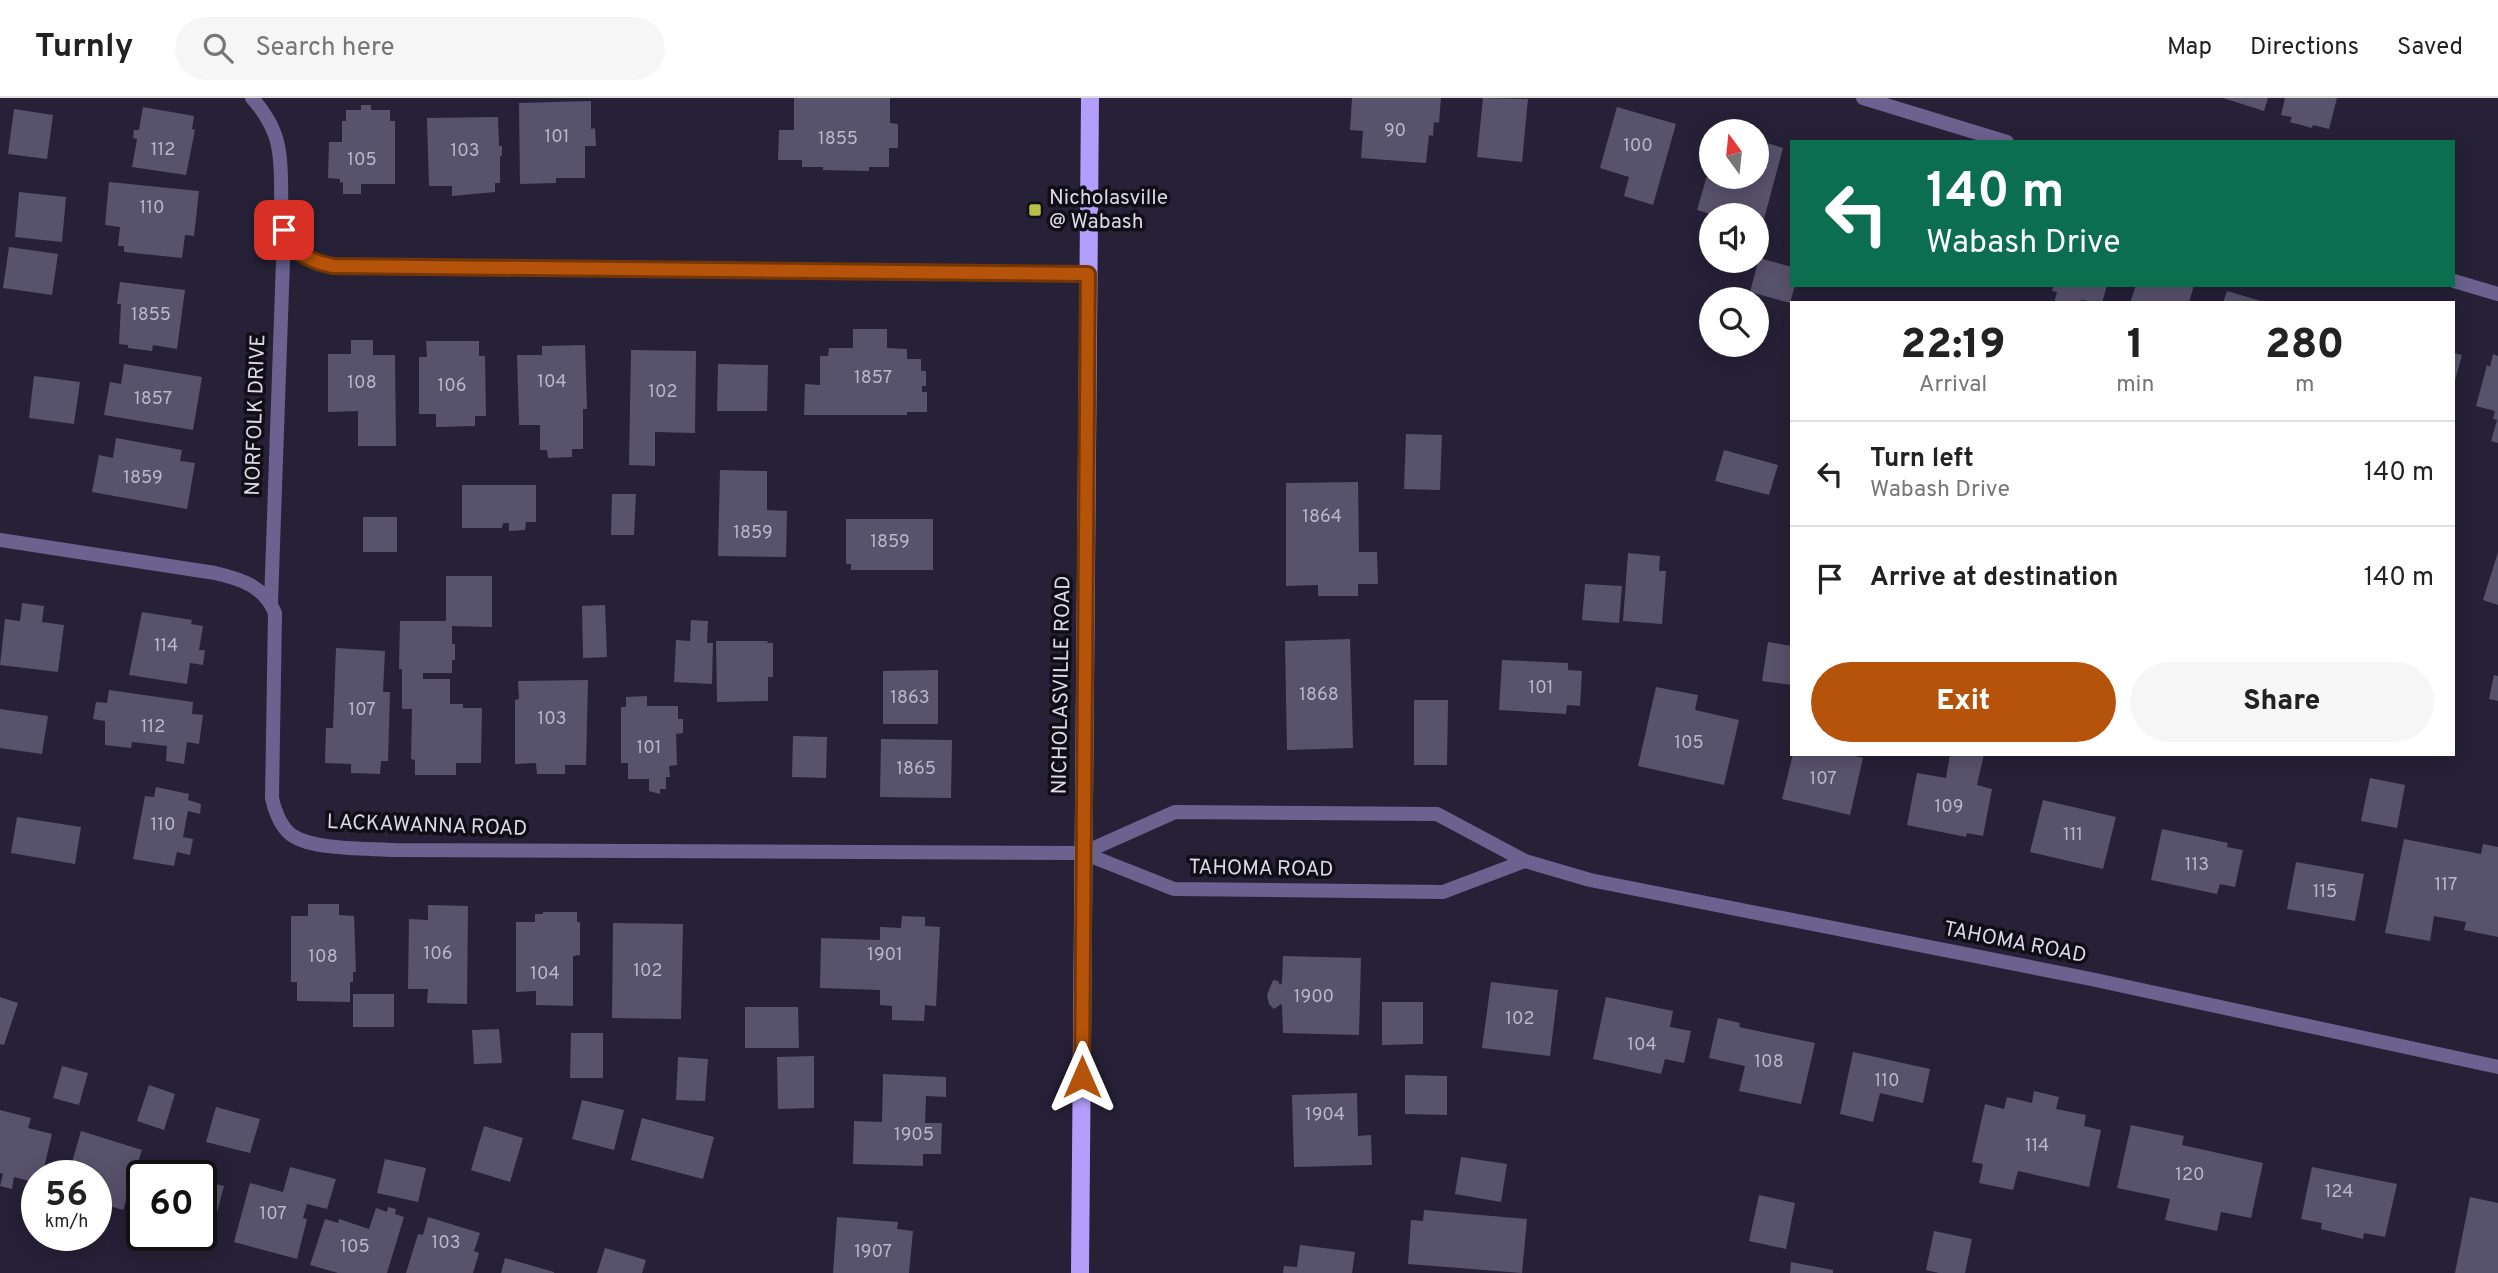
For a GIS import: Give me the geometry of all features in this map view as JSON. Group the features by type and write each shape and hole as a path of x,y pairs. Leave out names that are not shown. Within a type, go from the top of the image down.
{"main road":[{"name":"NICHOLASVILLE ROAD","path":"1080,1273 1090,98"}],"street":[{"name":"NORFOLK DRIVE","path":"252,98 270,123 278,144 280,211 284,230 271,602"},
{"path":"1863,98 2000,140"},
{"path":"284,230 303,256 333,266 1088,274"},
{"path":"2455,281 2498,294"},
{"path":"0,540 215,573 244,580 271,602"},
{"name":"LACKAWANNA ROAD","path":"271,602 275,613 272,797 274,809 288,832 302,841 395,850 1083,853"},
{"name":"TAHOMA ROAD","path":"1083,853 1175,811 1437,814 1525,861 1590,880 2091,979 2498,1067"},
{"name":"TAHOMA ROAD","path":"1083,853 1174,889 1443,892 1525,861"}],"building":[{"path":"794,98 890,98 890,123 898,124 898,148 889,148 889,167 869,167 869,171 823,170 823,167 802,167 802,160 778,160 779,130 794,130"},
{"path":"1352,98 1441,98 1439,123 1434,122 1433,136 1429,135 1426,163 1361,158 1363,131 1350,130"},
{"path":"1483,98 1528,99 1522,162 1477,157"},
{"path":"2223,98 2268,98 2264,111"},
{"path":"2285,98 2337,98 2329,129 2290,122 2292,117 2281,115"},
{"path":"591,101 591,129 595,128 596,146 585,146 585,178 556,178 556,183 520,184 519,103"},
{"path":"361,105 371,105 371,110 390,110 390,121 395,121 395,184 361,184 361,194 343,194 343,182 340,183 340,179 328,178 329,142 342,142 342,121 346,121 346,110 361,110"},
{"path":"143,107 194,116 192,129 195,130 186,175 132,167 137,139 133,138 134,130 139,130"},
{"path":"1617,107 1676,124 1653,205 1624,196 1629,177 1600,168"},
{"path":"14,109 53,115 47,159 8,154"},
{"path":"498,117 502,156 500,183 495,183 495,192 452,196 452,186 429,186 427,118"},
{"path":"1769,144 1783,148 1768,203 1699,203 1703,189 1769,189"},
{"path":"109,182 199,191 194,236 185,235 182,258 124,252 124,246 118,246 120,227 105,225"},
{"path":"19,192 66,197 62,242 15,237"},
{"path":"9,247 58,254 52,295 3,288"},
{"path":"1769,261 1790,266 1790,287 1794,287 1790,303 1769,297 1769,287 1751,287 1755,273 1769,273"},
{"path":"120,282 185,290 177,349 153,345 152,351 119,344 121,304 117,304"},
{"path":"2053,287 2106,287 2103,301 2055,301 2057,292 2052,291"},
{"path":"2135,287 2193,287 2190,301 2131,301"},
{"path":"2227,291 2261,301 2224,301"},
{"path":"853,329 887,329 887,348 907,349 907,359 921,359 921,371 926,371 926,386 922,386 922,392 927,392 927,412 907,412 907,415 804,415 805,384 820,385 820,356 828,356 829,348 853,348"},
{"path":"351,340 373,340 373,355 395,355 396,446 358,446 358,411 328,412 328,354 351,354"},
{"path":"426,341 479,341 479,356 485,356 486,416 475,416 475,426 436,427 436,414 419,414 419,357 427,357"},
{"path":"585,345 587,409 583,409 583,449 572,449 572,457 548,458 547,450 540,450 540,425 519,425 517,355 542,355 542,346"},
{"path":"631,350 696,351 695,433 655,432 655,466 629,465"},
{"path":"2455,353 2462,355 2455,380"},
{"path":"2493,354 2498,356 2498,443 2491,441 2497,420 2493,419 2495,411 2476,406 2487,365 2490,367"},
{"path":"124,364 202,377 193,430 104,415 110,382 121,384"},
{"path":"718,364 768,365 767,411 717,411"},
{"path":"34,376 80,382 74,424 29,418"},
{"path":"1406,434 1442,435 1440,490 1404,489"},
{"path":"116,438 182,450 180,461 195,463 187,509 92,492 99,455 113,458"},
{"path":"1724,450 1778,465 1769,495 1715,481"},
{"path":"720,470 767,471 767,510 787,511 786,557 718,556"},
{"path":"1358,482 1359,552 1377,552 1378,584 1358,584 1358,596 1318,596 1318,585 1286,586 1286,483"},
{"path":"462,485 536,485 536,522 526,522 525,530 509,531 509,523 503,523 502,528 462,528"},
{"path":"612,494 636,494 634,535 611,535"},
{"path":"363,517 397,517 397,552 363,552"},
{"path":"846,519 933,519 933,570 851,570 851,564 846,564"},
{"path":"2498,552 2498,605 2483,600"},
{"path":"1628,553 1660,556 1659,571 1666,571 1662,624 1623,621"},
{"path":"446,576 492,576 492,627 452,626 455,660 452,660 452,673 423,673 423,679 450,679 450,704 463,704 463,708 482,708 481,763 456,763 456,775 415,775 415,760 411,759 412,709 402,709 400,621 446,621"},
{"path":"1585,584 1622,586 1619,623 1582,620"},
{"path":"22,603 44,606 42,622 64,625 58,672 0,665 5,619 20,621"},
{"path":"605,605 607,657 583,658 582,606"},
{"path":"142,612 192,620 191,624 203,626 199,650 205,650 203,665 190,663 187,684 129,675"},
{"path":"691,620 708,621 707,643 713,643 712,684 674,682 676,640 690,641"},
{"path":"1350,639 1353,748 1287,750 1285,641"},
{"path":"716,641 773,643 773,677 768,677 768,701 717,702"},
{"path":"1768,642 1790,646 1790,685 1762,681"},
{"path":"336,648 385,651 383,692 390,692 388,761 381,761 380,774 351,773 351,764 325,763 326,728 333,728"},
{"path":"1502,660 1568,663 1568,670 1582,671 1580,706 1567,705 1566,714 1499,710"},
{"path":"938,670 938,724 883,724 883,671"},
{"path":"2494,675 2498,676 2498,701 2489,699"},
{"path":"588,680 586,765 565,765 565,774 537,774 536,763 515,764 515,700 519,699 518,681"},
{"path":"1656,687 1698,695 1695,710 1739,720 1724,785 1638,766"},
{"path":"109,690 193,702 192,714 203,715 199,744 187,742 184,764 166,761 167,746 132,742 131,748 105,745 105,721 93,719 96,702 107,703"},
{"path":"647,696 647,706 678,706 678,719 683,719 683,733 676,734 677,765 669,766 670,777 666,777 666,789 660,789 660,794 649,791 649,779 628,779 628,763 621,763 621,707 626,707 626,697"},
{"path":"1414,700 1448,700 1447,765 1414,765"},
{"path":"0,709 48,716 42,754 0,748"},
{"path":"793,736 827,737 826,778 792,777"},
{"path":"881,739 952,740 951,798 880,797"},
{"path":"1793,756 1863,758 1850,815 1782,799"},
{"path":"1950,756 1984,756 1977,785 1992,789 1983,836 1967,833 1966,837 1907,825 1917,773 1946,778"},
{"path":"2370,778 2405,785 2397,828 2361,821"},
{"path":"156,787 189,794 188,800 201,804 200,814 188,811 183,837 193,839 190,855 177,852 174,866 133,859 145,796 154,797"},
{"path":"2043,800 2116,817 2103,869 2030,852"},
{"path":"17,817 81,827 75,864 11,853"},
{"path":"2162,829 2228,843 2227,847 2243,850 2235,887 2220,884 2217,894 2151,880"},
{"path":"2404,839 2481,854 2483,844 2498,847 2498,937 2464,930 2466,922 2434,916 2430,941 2385,933"},
{"path":"2296,862 2364,874 2355,921 2287,909"},
{"path":"308,904 339,904 339,915 354,916 356,972 353,972 353,982 350,982 350,1002 297,1001 297,982 291,982 291,916 308,916"},
{"path":"428,905 468,906 467,1004 427,1003 428,989 408,989 409,919 428,920"},
{"path":"577,912 577,922 580,922 580,955 573,956 573,1006 536,1005 536,991 516,992 516,922 535,922 535,914"},
{"path":"902,916 925,917 925,926 940,927 936,1006 925,1005 924,1021 892,1020 892,1006 880,1005 880,990 820,988 821,938 880,940 880,927 901,928"},
{"path":"613,923 683,924 681,1019 612,1018"},
{"path":"1283,956 1361,958 1359,1035 1283,1033 1282,1006 1281,1004 1274,1009 1269,1004 1267,995 1273,980 1280,985 1282,983"},
{"path":"1491,982 1558,990 1550,1056 1482,1048"},
{"path":"353,994 394,994 394,1027 353,1027"},
{"path":"0,997 18,1003 4,1045 0,1044"},
{"path":"1606,997 1673,1011 1670,1027 1691,1031 1684,1063 1665,1059 1661,1074 1593,1059"},
{"path":"1382,1002 1423,1002 1423,1044 1382,1045"},
{"path":"745,1007 798,1007 799,1048 745,1048"},
{"path":"1718,1018 1740,1023 1739,1027 1815,1043 1801,1104 1739,1091 1745,1066 1709,1058"},
{"path":"499,1029 502,1063 474,1064 472,1030"},
{"path":"571,1033 603,1033 603,1078 570,1078"},
{"path":"1853,1052 1930,1069 1923,1103 1880,1093 1873,1122 1840,1114"},
{"path":"814,1056 814,1108 778,1109 777,1057"},
{"path":"678,1057 708,1059 705,1101 676,1100"},
{"path":"62,1066 88,1073 79,1105 53,1098"},
{"path":"883,1074 946,1077 946,1097 926,1096 925,1123 942,1123 941,1154 923,1154 923,1166 853,1164 854,1121 882,1122"},
{"path":"1405,1075 1447,1076 1447,1115 1405,1114"},
{"path":"149,1085 175,1094 164,1130 137,1121"},
{"path":"2034,1091 2059,1097 2056,1109 2086,1115 2084,1126 2101,1130 2089,1187 2018,1171 2013,1190 1979,1183 1983,1164 1972,1162 1985,1104 2004,1109 2007,1097 2032,1103"},
{"path":"1357,1093 1358,1136 1371,1135 1372,1165 1294,1167 1292,1095"},
{"path":"582,1100 624,1110 614,1150 572,1139"},
{"path":"216,1107 260,1119 250,1153 206,1142"},
{"path":"0,1110 31,1118 28,1128 52,1134 46,1160 21,1160 21,1179 14,1177 12,1189 0,1186 3,1174 0,1173"},
{"path":"642,1118 714,1137 703,1179 631,1160"},
{"path":"2131,1125 2184,1136 2182,1145 2263,1163 2251,1218 2221,1212 2217,1231 2165,1220 2170,1199 2117,1188"},
{"path":"484,1126 523,1138 510,1182 471,1170"},
{"path":"81,1131 142,1150 139,1160 126,1160 126,1201 123,1210 112,1207 112,1160 73,1160"},
{"path":"1461,1157 1507,1164 1501,1202 1455,1194"},
{"path":"385,1159 426,1168 418,1202 377,1193"},
{"path":"290,1167 336,1179 327,1209 307,1204 303,1218 307,1219 297,1259 234,1242 250,1183 283,1192"},
{"path":"2312,1167 2397,1184 2385,1237 2364,1233 2363,1239 2321,1229 2322,1223 2301,1219"},
{"path":"217,1184 224,1186 217,1212"},
{"path":"1759,1195 1795,1203 1786,1249 1749,1241"},
{"path":"2470,1197 2498,1203 2498,1273 2455,1273"},
{"path":"388,1207 396,1209 395,1214 404,1217 387,1273 338,1273 310,1265 325,1219 338,1223 339,1219 369,1229 376,1208 387,1212"},
{"path":"1424,1210 1527,1219 1522,1273 1408,1264 1411,1220 1423,1221"},
{"path":"428,1217 480,1233 474,1251 479,1253 473,1273 406,1273 418,1234 423,1235"},
{"path":"837,1217 898,1222 897,1229 913,1231 909,1273 833,1273"},
{"path":"1934,1231 1972,1239 1965,1273 1926,1270"},
{"path":"1300,1245 1355,1252 1352,1273 1283,1273 1284,1266 1297,1267"},
{"path":"605,1248 646,1260 642,1273 597,1273"},
{"path":"505,1258 554,1272 554,1273 501,1273"},
{"path":"1791,1262 1833,1270 1833,1273 1790,1273"}],"place":[{"name":"Nicholasville @ Wabash","path":"1035,210"}],"route":[{"path":"284,230 303,256 333,266 1088,274 1082,1077"}]}
